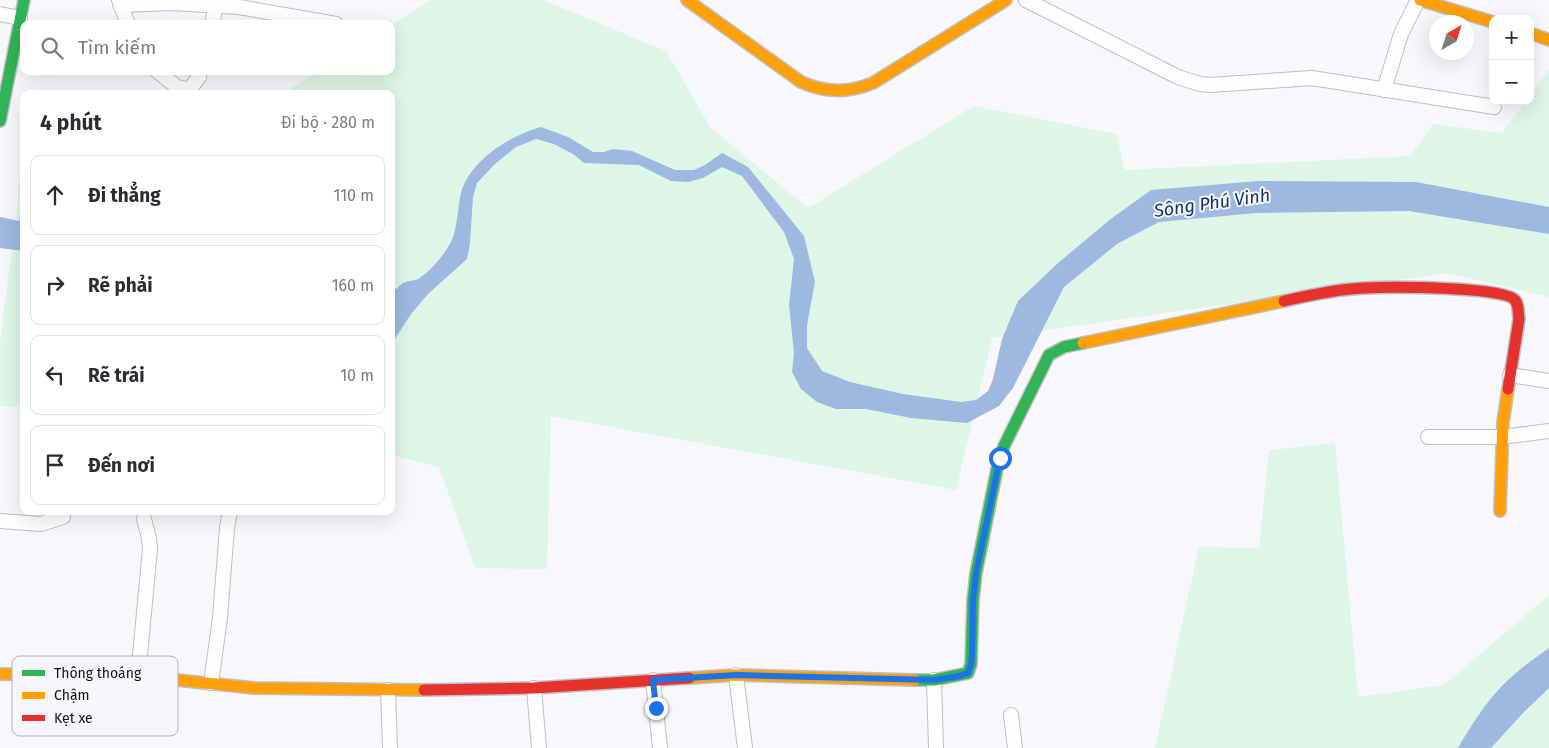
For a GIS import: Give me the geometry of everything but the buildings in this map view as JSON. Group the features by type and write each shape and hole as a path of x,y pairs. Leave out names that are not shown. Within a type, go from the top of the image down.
{"main road":[{"path":"0,121 24,0"},
{"path":"687,0 801,82 831,92 852,90 873,83 1006,0"},
{"path":"1419,0 1489,21"},
{"path":"1534,35 1549,40"},
{"path":"178,680 254,688 388,690 534,688 736,675 934,680 968,673 971,664 973,600 976,573 997,469 1004,446 1050,355 1064,347 1335,291 1363,288 1454,289 1492,292 1515,300 1519,319 1502,437 1500,511"}],"street":[{"path":"1026,0 1178,76 1200,84 1220,85 1304,78 1494,108"},
{"path":"1384,90 1401,34 1419,0"},
{"path":"127,20 120,2 216,6 240,4 317,20"},
{"path":"213,20 216,6"},
{"path":"0,14 20,18"},
{"path":"162,75 177,87 189,90 199,75"},
{"path":"1510,374 1549,381"},
{"path":"1428,437 1502,437 1549,431"},
{"path":"211,683 220,618 226,528 229,515"},
{"path":"0,521 41,524 63,518"},
{"path":"140,656 150,549 144,519"},
{"path":"736,675 745,748"},
{"path":"653,680 660,748"},
{"path":"934,680 936,748"},
{"path":"534,688 539,748"},
{"path":"388,690 390,748"},
{"path":"1011,715 1015,748"}],"green space":[{"path":"430,0 543,0 666,51 710,127 808,208 974,106 1116,134 1125,170 1410,156 1433,124 1502,133 1523,105 1534,105 1534,90 1549,70 1549,297 1448,273 992,338 956,490 551,416 547,569 475,568 439,467 395,456 395,90 289,90 312,75 395,75 395,22"},
{"path":"19,178 20,407 0,406 0,340 16,220"},
{"path":"1335,443 1358,697 1444,685 1549,595 1549,748 1155,748 1199,547 1259,548 1269,450"}],"water":[{"name":"Sông Phú Vinh","path":"541,127 568,137 593,152 604,152 613,149 632,151 675,170 694,170 722,153 748,167 804,236 815,282 807,325 807,348 822,371 850,382 903,394 961,402 976,400 988,391 993,379 1002,339 1018,301 1058,263 1112,218 1151,190 1258,181 1416,182 1549,207 1549,234 1409,211 1256,213 1159,222 1117,244 1064,287 1013,388 999,406 967,423 911,418 866,409 836,409 817,402 801,389 792,372 794,353 789,305 794,259 784,232 742,176 722,167 703,178 688,182 671,181 639,165 584,163 573,154 554,144 536,139 516,147 495,164 477,183 473,197 467,259 428,294 411,314 395,339 395,290 403,283 423,276 445,252 455,232 461,193 473,170 493,151 529,131"},
{"path":"0,217 20,221 20,250 0,248"},
{"path":"1549,648 1549,688 1491,748 1458,748 1478,716 1501,687 1518,671"}],"traffic: fast":[{"path":"20,20 24,0"},
{"path":"0,121 20,20"},
{"path":"915,680 934,680 968,673 971,664 973,600 976,573 997,469 1004,446 1049,355 1064,347 1083,343"}],"traffic: slow":[{"path":"687,0 801,82 828,90 855,89 873,83 1006,0"},
{"path":"1420,0 1489,21"},
{"path":"1534,34 1549,40"},
{"path":"1083,343 1284,301"},
{"path":"1500,511 1503,422 1508,389"},
{"path":"0,674 12,674"},
{"path":"689,678 736,675 915,680"},
{"path":"178,680 254,688 424,690"}],"traffic: jam":[{"path":"1284,301 1334,291 1376,288 1468,290 1506,295 1515,300 1519,319 1508,389"},
{"path":"424,690 534,688 689,678"}],"route":[{"path":"656,708 653,680 736,675 934,680 968,673 972,655 973,600 976,573 1000,458"}]}
